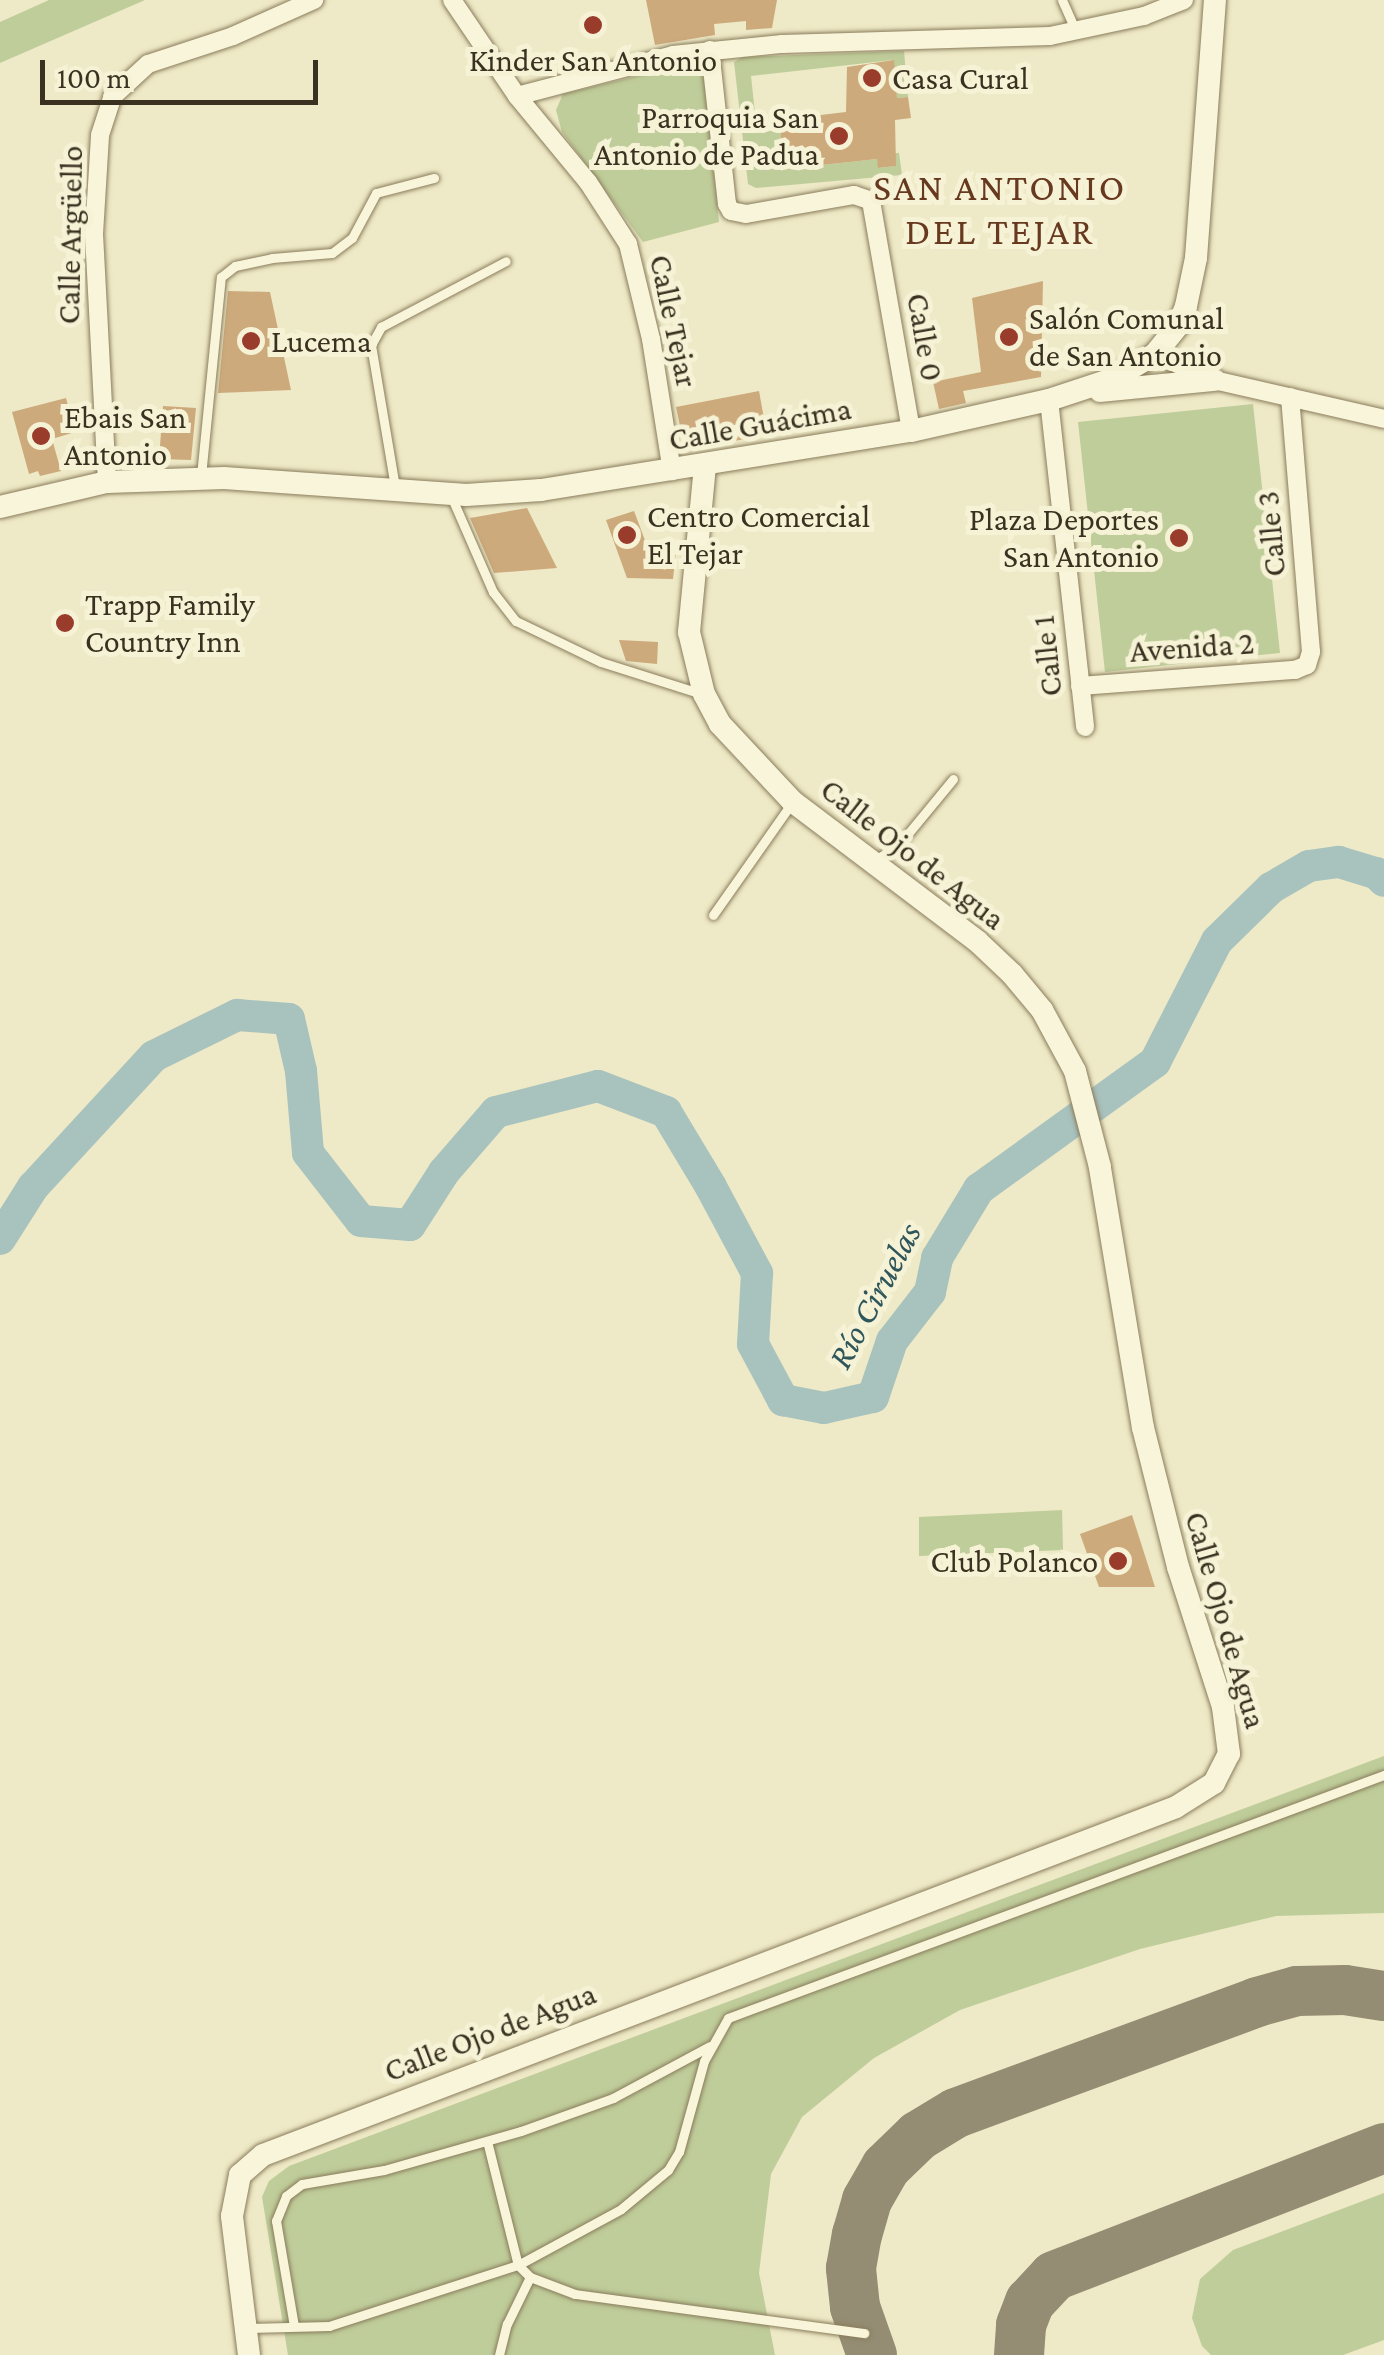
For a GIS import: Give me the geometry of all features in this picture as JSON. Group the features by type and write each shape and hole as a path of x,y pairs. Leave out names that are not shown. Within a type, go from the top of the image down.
{"main road":[{"name":"Calle Guácima","path":"0,507 107,482 201,478 450,493 542,490 911,431 1060,397 1113,379 1155,354 1178,326 1196,258 1215,0"},
{"path":"1060,397 1214,380"},
{"name":"Calle Ojo de Agua","path":"249,2355 232,2216 240,2175 263,2155 1176,1807 1214,1783 1224,1771 1228,1734 1169,1536 1142,1428 1096,1146 1075,1071 1042,1010 1012,974 977,941 793,802 742,752 704,694 689,632 705,466"}],"street":[{"name":"Calle Argüello","path":"107,482 94,234 100,136 112,97 148,64 233,36 314,0"},
{"name":"Calle Tejar","path":"452,0 517,96 588,182 628,244 651,338 672,472"},
{"path":"517,96 636,63 710,50 782,44 991,39 1076,31 1144,16 1184,0"},
{"name":"Calle 0","path":"710,50 726,204 731,211 746,214 854,195 870,201 911,431"},
{"path":"1155,354 1214,380 1384,419"},
{"name":"Calle 1","path":"1060,397 1085,727"},
{"name":"Calle 3","path":"1290,398 1310,652 1307,665"},
{"name":"Avenida 2","path":"1080,686 1295,670 1307,665"}],"lane":[{"path":"1062,0 1076,31"},
{"path":"201,478 220,276 235,266 272,258 332,253 352,238 376,193 434,178"},
{"path":"396,489 371,345 381,327 506,262"},
{"path":"450,493 494,592 516,621 601,662 704,694"},
{"path":"871,862 897,847 953,778"},
{"path":"713,916 793,802"},
{"path":"246,2328 329,2326 518,2264 621,2209 668,2170 688,2127 704,2061 728,2018 1384,1775"},
{"path":"294,2326 276,2221 286,2196 302,2184 384,2170 487,2141 612,2098 712,2044"},
{"path":"487,2141 518,2264 530,2277 575,2294 864,2333"},
{"path":"499,2355 507,2324 530,2277"}],"green space":[{"path":"49,0 145,0 0,63 0,22"},
{"path":"904,51 908,97 897,98 893,60 751,76 756,122 779,120 785,169 877,159 879,168 895,166 895,153 899,153 902,175 756,188 748,184 734,62 743,57"},
{"path":"687,64 702,73 704,81 719,222 643,242 562,132 556,110 563,94"},
{"name":"Plaza Deportes San Antonio","path":"1253,404 1280,653 1105,672 1078,422"},
{"path":"1062,1510 1063,1550 919,1556 919,1517"},
{"path":"1384,1756 1384,1913 1276,1916 1140,1949 960,2010 874,2058 802,2117 771,2174 759,2273 775,2355 288,2355 262,2197 269,2181 289,2166"},
{"path":"1384,2193 1384,2340 1343,2355 1211,2355 1202,2346 1192,2318 1200,2279 1233,2250"}],"building":[{"path":"646,0 777,0 772,28 746,30 746,21 714,24 715,35 655,45"},
{"name":"Parroquia San Antonio de Padua","path":"894,60 897,98 908,97 911,118 895,120 896,166 878,168 877,159 785,169 779,120 846,112 847,67"},
{"name":"Salón Comunal de San Antonio","path":"1043,281 1041,377 963,391 966,403 939,409 933,382 981,372 972,298"},
{"name":"Lucema","path":"228,291 270,292 291,390 218,393"},
{"path":"759,391 767,435 685,450 676,407"},
{"name":"Ebais San Antonio","path":"66,398 75,432 52,439 61,471 40,476 38,471 29,474 12,412"},
{"path":"163,406 196,408 191,460 159,459"},
{"path":"527,508 557,568 494,573 470,518"},
{"name":"Centro Comercial El Tejar","path":"634,511 649,551 676,551 673,579 627,578 606,520"},
{"path":"619,640 658,642 657,664 626,661"},
{"name":"Club Polanco","path":"1132,1515 1155,1587 1099,1587 1080,1534"}],"waterway":[{"name":"Río Ciruelas","path":"0,1239 33,1187 154,1056 237,1015 289,1019 301,1071 308,1153 361,1221 410,1225 444,1172 496,1112 598,1086 666,1112 711,1187 757,1273 753,1344 783,1400 824,1408 873,1397 892,1341 930,1292 937,1258 979,1189 1155,1062 1217,941 1271,888 1309,866 1339,862 1376,873 1384,881"}],"taxiway":[{"path":"872,2355 855,2307 851,2268 857,2235 867,2200 886,2167 918,2136 956,2113 1257,2002 1297,1991 1345,1990 1384,1996"},
{"path":"1019,2355 1021,2325 1030,2302 1054,2276 1384,2148"}],"place":[{"name":"Kinder San Antonio","path":"593,25"},
{"name":"Casa Cural","path":"872,78"},
{"name":"Parroquia San Antonio de Padua","path":"839,136"},
{"name":"Salón Comunal de San Antonio","path":"1009,337"},
{"name":"Lucema","path":"251,341"},
{"name":"Ebais San Antonio","path":"41,436"},
{"name":"Centro Comercial El Tejar","path":"627,535"},
{"name":"Plaza Deportes San Antonio","path":"1179,538"},
{"name":"Trapp Family Country Inn","path":"65,623"},
{"name":"Club Polanco","path":"1118,1561"}],"district":[{"name":"SAN ANTONIO DEL TEJAR","path":"1000,210"}]}
